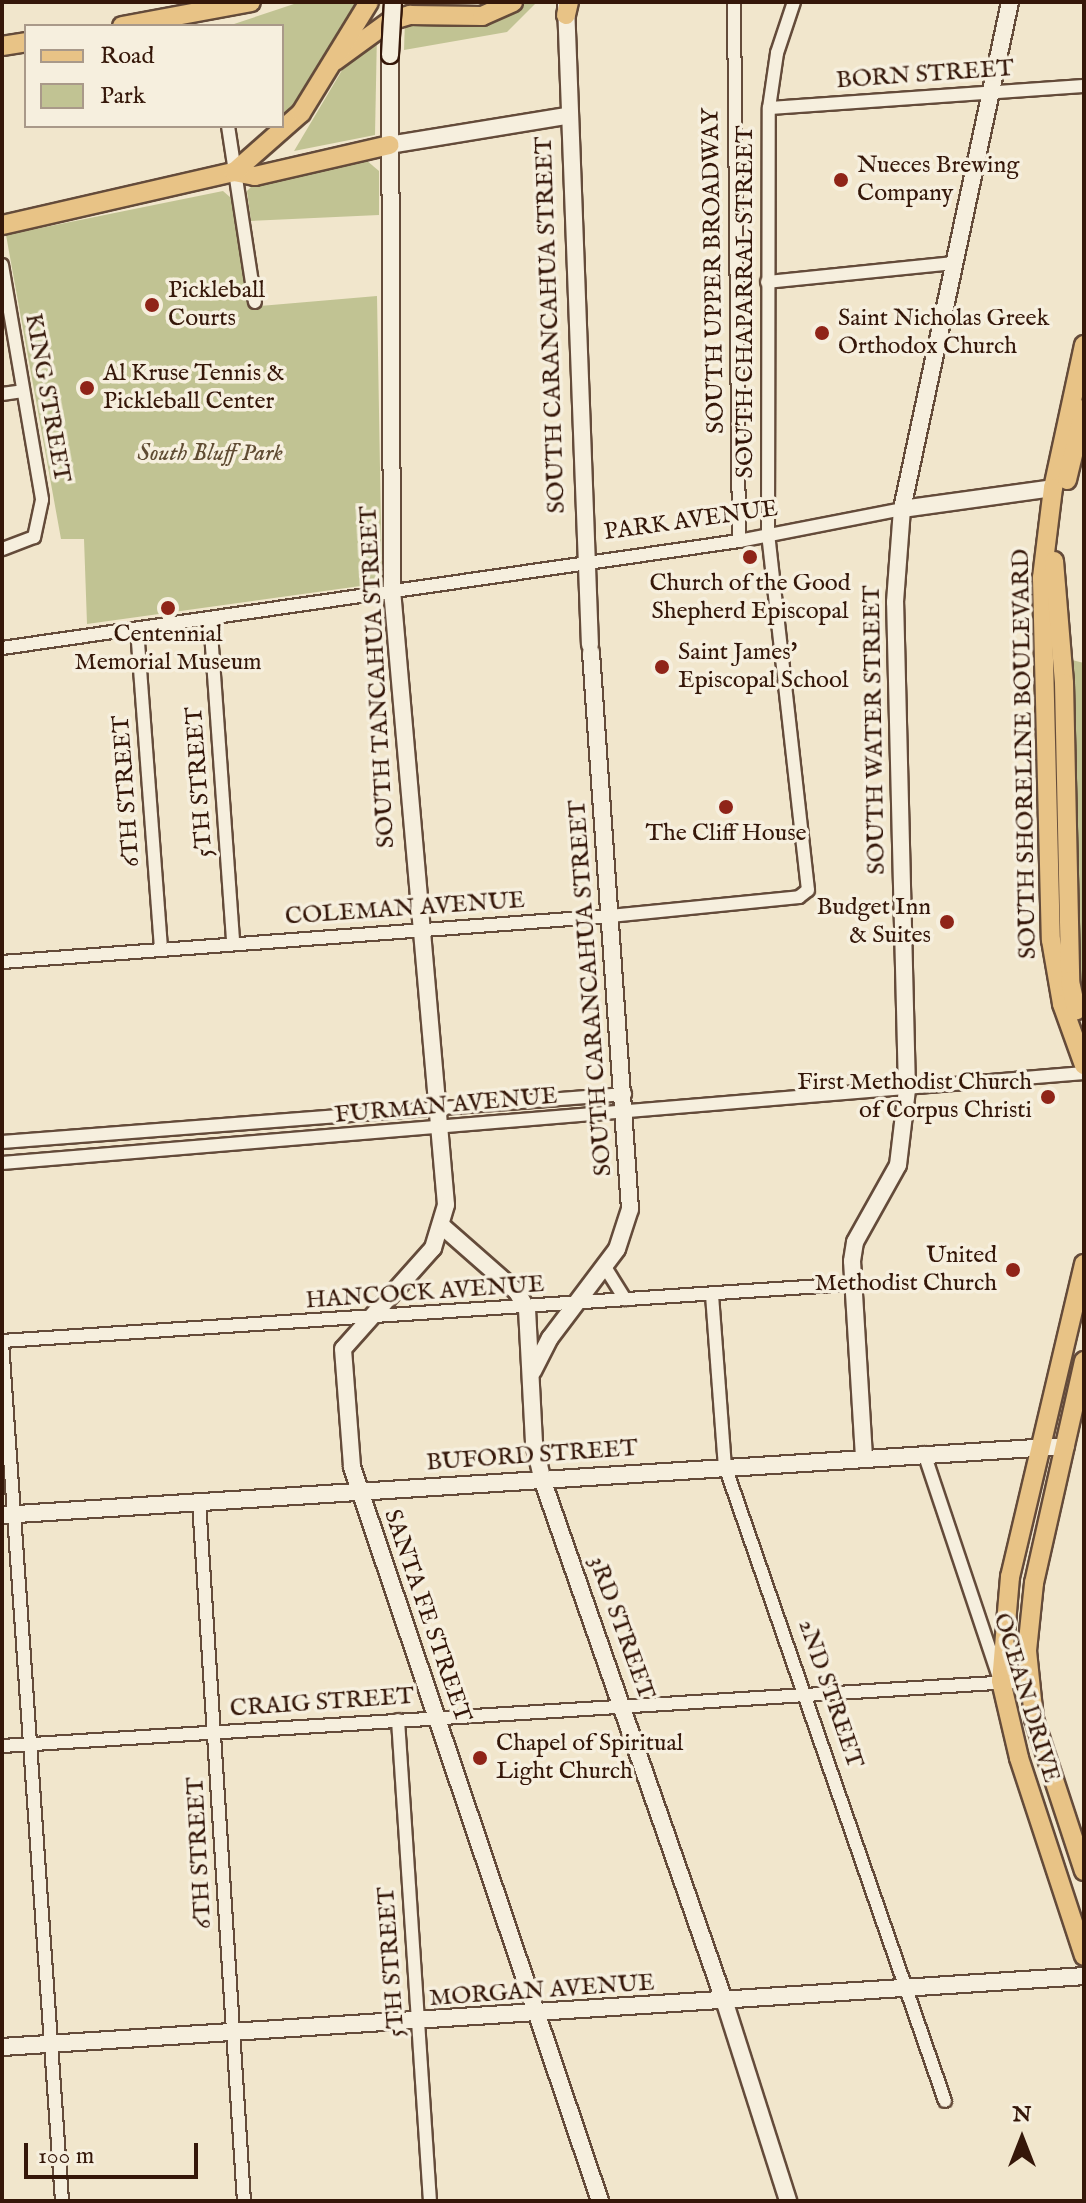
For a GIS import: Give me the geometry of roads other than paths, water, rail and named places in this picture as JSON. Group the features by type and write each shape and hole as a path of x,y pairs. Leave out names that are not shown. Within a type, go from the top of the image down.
{"main road":[{"path":"234,172 286,132 369,2"},
{"name":"SOUTH TANCAHUA STREET","path":"366,1320 433,1248 446,1205 419,930 392,590 389,145 393,2"},
{"path":"330,65 390,21 410,15 482,16 513,2"},
{"name":"SOUTH WATER STREET","path":"864,1457 851,1284 855,1242 898,1165 907,1090 895,602 902,509 1010,2"},
{"path":"145,24 214,18 245,3"},
{"name":"SOUTH CARANCAHUA STREET","path":"567,6 567,116 584,561 627,1114 630,1209 617,1249 576,1305"},
{"path":"2,46 24,42"},
{"path":"2,225 234,172 255,176 389,145 567,116"},
{"name":"SOUTH SHORELINE BOULEVARD","path":"1084,345 1042,578 1051,940 1062,1004 1084,1065"},
{"name":"SOUTH SHORELINE BOULEVARD","path":"1084,409 1059,488 1054,578 1064,683 1070,981 1084,1032"},
{"name":"PARK AVENUE","path":"902,509 1059,488"},
{"path":"442,1226 517,1292 527,1309"},
{"path":"1001,1681 1004,1611 1084,1264"},
{"path":"530,1376 550,1338 576,1305"},
{"name":"3RD STREET","path":"527,1309 530,1376 542,1479 725,2003 788,2201"},
{"path":"343,1349 366,1320"},
{"name":"SANTA FE STREET","path":"343,1349 358,1491 600,2201"},
{"path":"1028,1681 1034,1583 1084,1361"},
{"name":"BUFORD STREET","path":"10,1514 1066,1446"},
{"name":"OCEAN DRIVE","path":"1001,1681 1011,1733 1084,1956"},
{"name":"OCEAN DRIVE","path":"1028,1681 1041,1742 1084,1871"},
{"name":"MORGAN AVENUE","path":"2,2047 725,2003 1084,1976"}],"street":[{"name":"SOUTH UPPER BROADWAY","path":"734,2 739,541"},
{"name":"SOUTH CHAPARRAL STREET","path":"794,2 769,108 768,535 808,890"},
{"name":"BORN STREET","path":"769,108 1084,86"},
{"path":"228,128 255,302"},
{"path":"767,282 953,263"},
{"name":"KING STREET","path":"2,265 42,500 34,537 2,549"},
{"path":"2,394 23,391"},
{"name":"PARK AVENUE","path":"2,648 584,561 739,541 902,509"},
{"name":"5TH STREET","path":"210,619 233,943"},
{"name":"6TH STREET","path":"137,629 161,949"},
{"name":"COLEMAN AVENUE","path":"2,962 610,916 799,897 808,890"},
{"name":"FURMAN AVENUE","path":"2,1163 627,1114 1084,1073"},
{"name":"FURMAN AVENUE","path":"2,1142 625,1094"},
{"path":"217,1125 218,1146"},
{"path":"19,1141 20,1162"},
{"path":"605,1267 625,1299"},
{"name":"HANCOCK AVENUE","path":"2,1342 366,1320 851,1284"},
{"name":"2ND STREET","path":"712,1295 725,1466 808,1695 945,2101"},
{"path":"333,1322 343,1349"},
{"path":"2,1342 10,1514 62,2201"},
{"name":"OCEAN DRIVE","path":"924,1453 1001,1681"},
{"name":"6TH STREET","path":"199,1502 244,2201"},
{"name":"CRAIG STREET","path":"2,1746 1028,1681"},
{"name":"5TH STREET","path":"398,1720 430,2201"}],"place":[{"name":"Nueces Brewing Company","path":"841,180"},
{"name":"Pickleball Courts","path":"152,305"},
{"name":"Saint Nicholas Greek Orthodox Church","path":"822,333"},
{"name":"Al Kruse Tennis & Pickleball Center","path":"87,388"},
{"name":"Church of the Good Shepherd Episcopal","path":"750,557"},
{"name":"Centennial Memorial Museum","path":"168,608"},
{"name":"Saint James' Episcopal School","path":"662,667"},
{"name":"The Cliff House","path":"726,807"},
{"name":"Budget Inn & Suites","path":"947,922"},
{"name":"First Methodist Church of Corpus Christi","path":"1048,1097"},
{"name":"United Methodist Church","path":"1013,1270"},
{"name":"Chapel of Spiritual Light Church","path":"480,1758"}],"park label":[{"name":"South Bluff Park","path":"210,454"}]}
